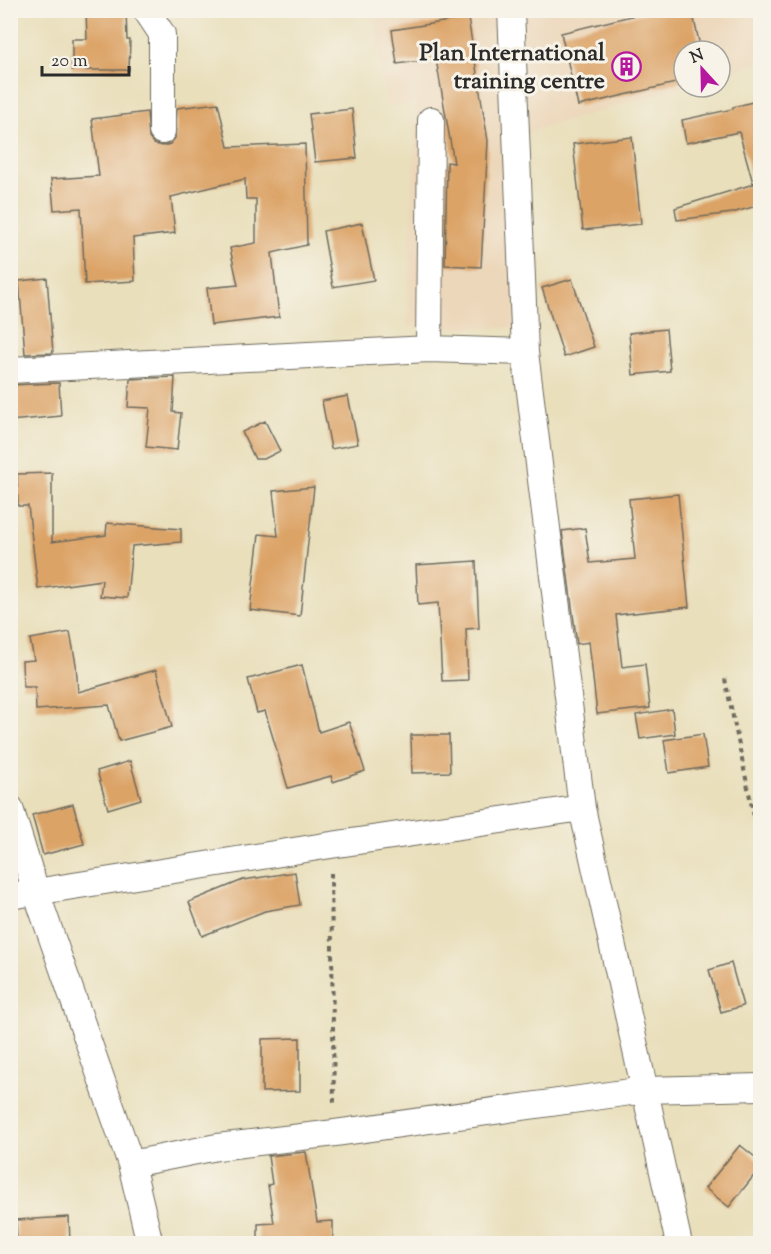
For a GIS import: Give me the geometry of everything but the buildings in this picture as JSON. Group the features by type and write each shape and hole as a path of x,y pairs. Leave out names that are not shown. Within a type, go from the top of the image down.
{"street":[{"path":"146,10 162,34 162,131"},
{"path":"511,10 525,352 582,808 680,1244"},
{"path":"429,349 431,120"},
{"path":"10,370 429,349 525,352"},
{"path":"10,808 36,892 131,1164 150,1244"},
{"path":"10,896 582,808"},
{"path":"131,1164 217,1147 335,1133 645,1089 760,1087"}],"path":[{"path":"725,679 760,845"},
{"path":"331,845 335,1133"}],"shaded area":[{"path":"372,11 760,11 760,63 732,71 732,39 672,39 672,90 526,133 522,328 407,327 416,104 387,107"}],"place":[{"name":"Plan International training centre","path":"626,66"}]}
